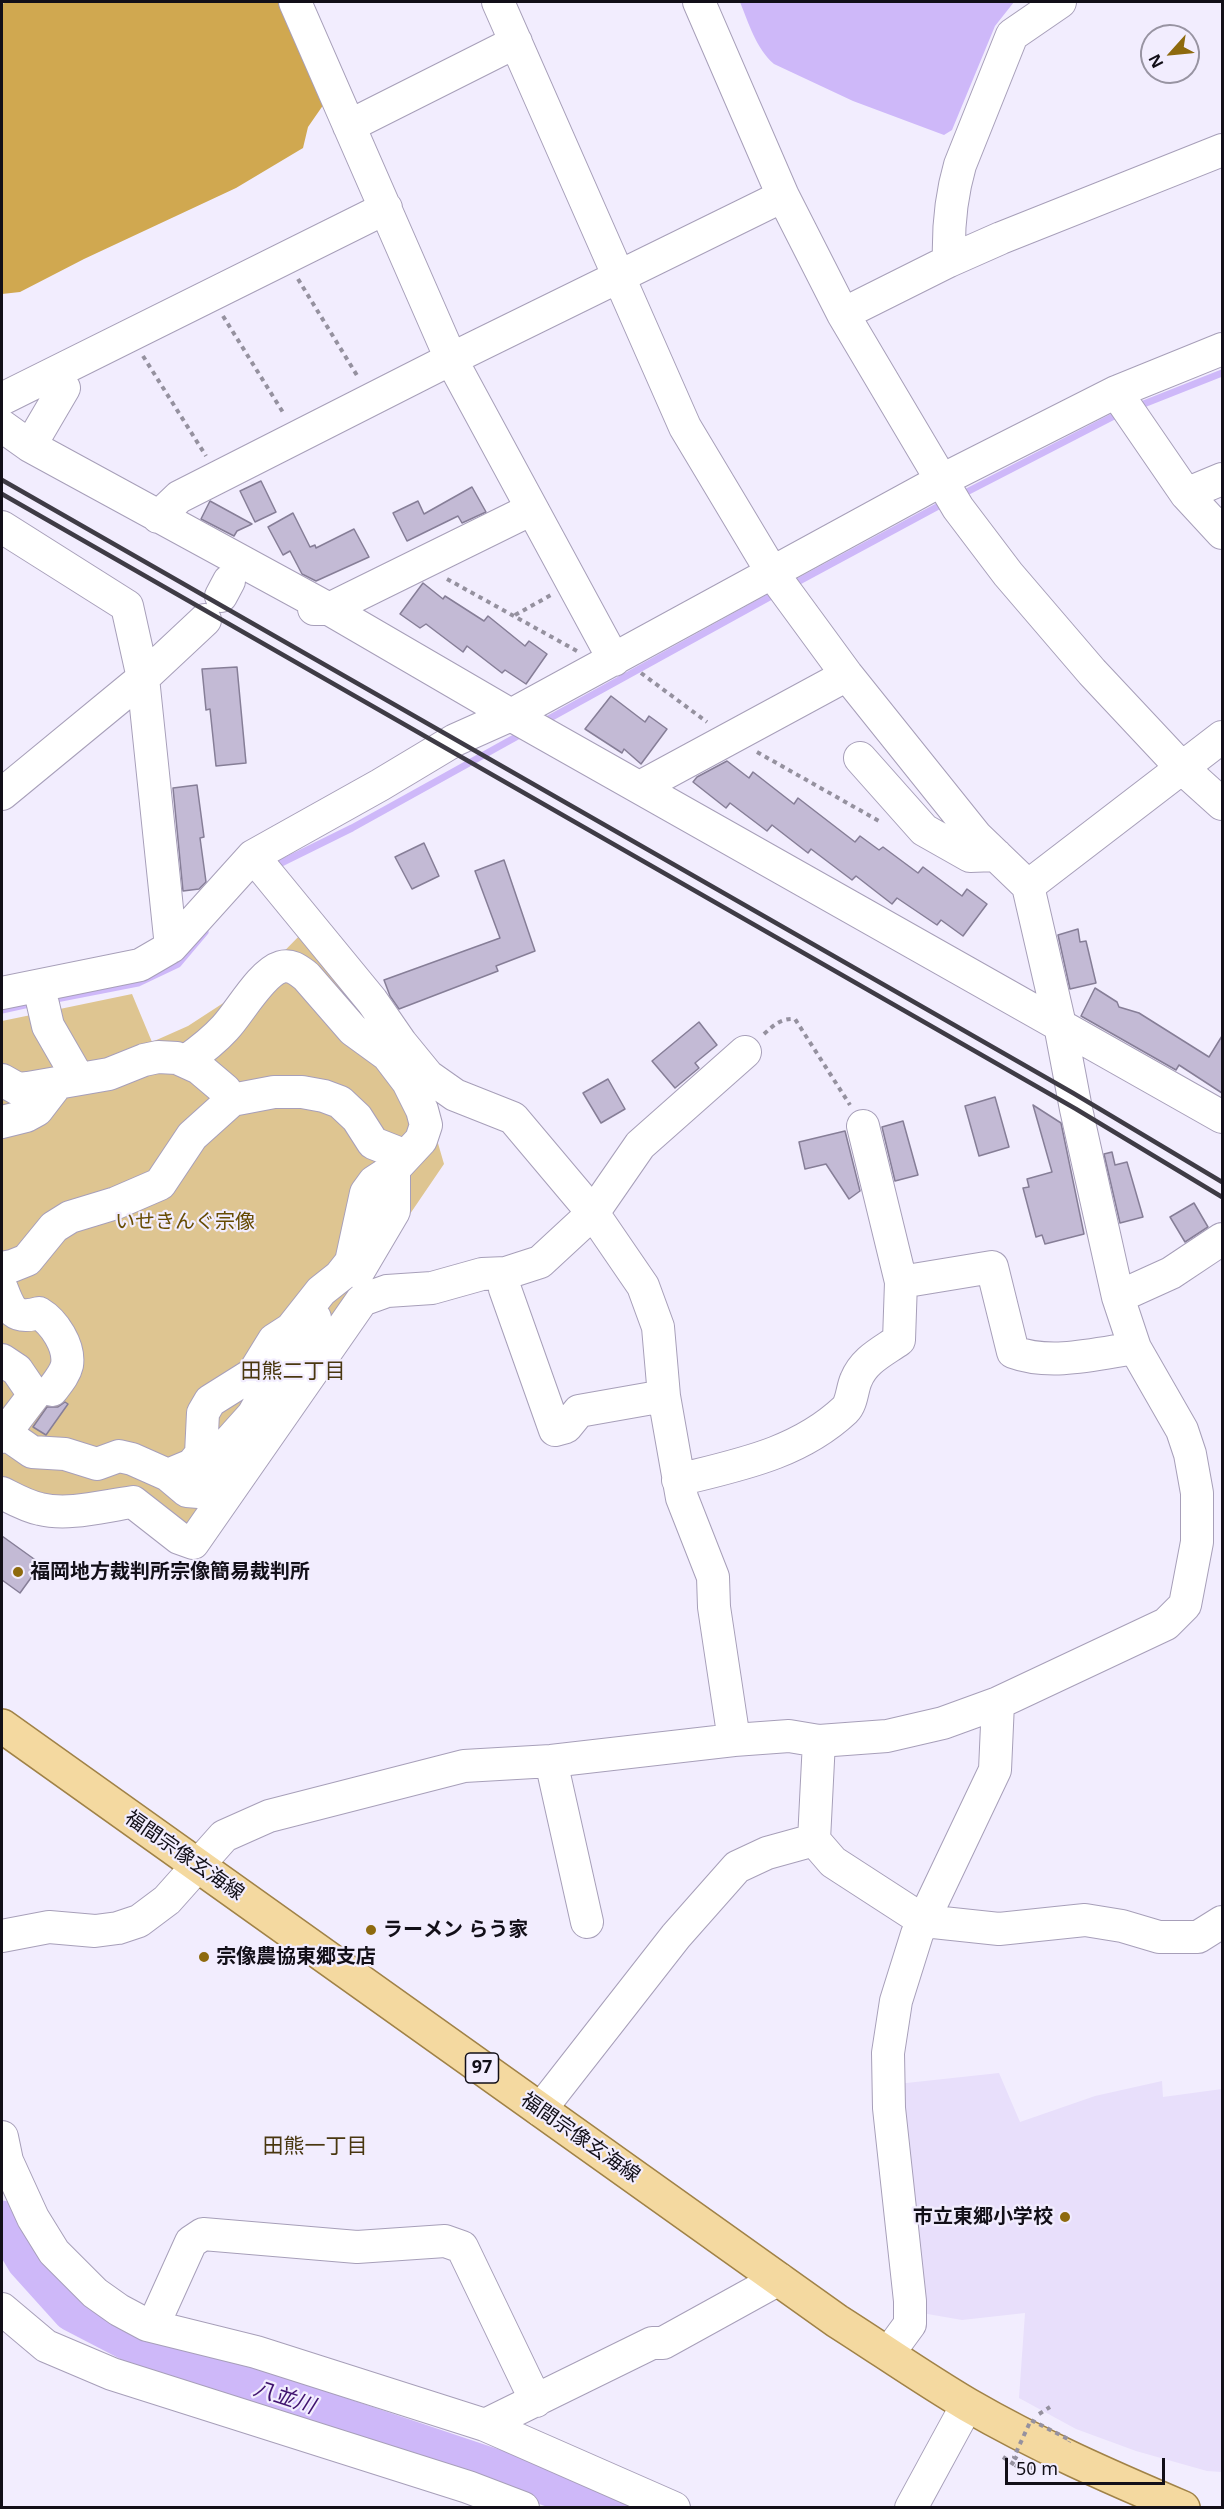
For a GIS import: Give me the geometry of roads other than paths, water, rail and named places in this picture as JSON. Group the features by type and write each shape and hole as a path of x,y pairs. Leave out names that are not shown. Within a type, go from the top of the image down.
{"main road":[{"name":"福間宗像玄海線","path":"2,1726 837,2321 967,2404 1036,2442 1108,2477 1183,2508"}],"street":[{"path":"295,2 451,359 573,583 608,663"},
{"path":"2,1936 49,1927 95,1931 118,1928 139,1921 167,1900 224,1836 269,1816 464,1766 551,1761 789,1736 819,1741 887,1736 943,1723 998,1703 1166,1624 1185,1605 1210,1536 1182,1430 1135,1348 1118,1297 1028,886 976,836 847,675 780,584 685,427 498,2"},
{"path":"699,2 783,196 843,314 948,492 1008,574 1092,672 1182,768 1222,804"},
{"path":"949,261 948,242 954,184 1012,35 1060,2"},
{"path":"349,126 516,42"},
{"path":"843,314 949,261 1222,150"},
{"path":"158,517 179,497 219,476 783,196"},
{"path":"2,399 386,208"},
{"path":"2,993 140,965 171,947 253,856 455,740 526,723 608,663 780,584 948,492 1124,403 1222,349"},
{"path":"30,446 64,388"},
{"path":"1124,403 1186,494 1222,533"},
{"path":"2,426 30,446 329,609 1222,1117"},
{"path":"1186,494 1222,479"},
{"path":"158,517 159,530 218,599 295,609 329,609 532,509"},
{"path":"2,527 127,606 143,678 171,947"},
{"path":"2,794 143,678 218,599"},
{"path":"640,787 847,675"},
{"path":"1028,886 1222,737"},
{"path":"860,758 924,830 970,856 996,855"},
{"path":"168,1475 192,1465 201,1454 203,1413 210,1401 253,1374 274,1340 333,1308 351,1290 371,1246 389,1222 395,1205 400,1162 421,1140 426,1125 422,1110 372,1001 253,856"},
{"path":"186,1061 222,1031 267,976 282,967 289,966 306,976 353,1030 394,1048 455,1095 513,1118 593,1213 643,1286 658,1327 664,1396 678,1480 682,1498 713,1577 714,1607 734,1740"},
{"path":"39,987 48,1026 67,1081"},
{"path":"2,1493 42,1510 68,1511 133,1502 179,1538 193,1544 362,1300 387,1292 432,1288 482,1274 506,1273 540,1262 593,1213 640,1145 745,1052"},
{"path":"2,1080 18,1089 109,1074 158,1057 186,1061 209,1075 232,1100"},
{"path":"2,1122 26,1116 37,1110 67,1081"},
{"path":"2,1268 27,1260 54,1227 70,1217 116,1203 160,1184 192,1136 232,1100 274,1092 302,1092 324,1096 340,1102 357,1118 373,1143 400,1162"},
{"path":"678,1480 768,1457 804,1440 848,1408 856,1379 868,1360 899,1340 901,1282 863,1126"},
{"path":"1118,1297 1171,1273 1222,1239"},
{"path":"2,1248 13,1252 35,1251"},
{"path":"901,1282 992,1267 1013,1352 1031,1358 1057,1358 1135,1348"},
{"path":"505,1289 555,1430 566,1427 579,1411 664,1396"},
{"path":"2,1290 9,1308 14,1312 23,1316 39,1313 53,1323 67,1357 64,1374 52,1390"},
{"path":"2,1360 17,1371 34,1395 2,1434 39,1454 65,1454 97,1464 120,1456 132,1459 168,1475 187,1491 194,1493 208,1486 227,1444 253,1415 268,1388 283,1378 287,1363 304,1336 299,1326"},
{"path":"888,2354 910,2324 910,2301 889,2108 888,2053 896,2001 917,1934 995,1770 998,1703"},
{"path":"819,1741 814,1840 833,1862 924,1921 999,1929 1085,1920 1122,1926 1159,1937 1198,1937 1222,1922"},
{"path":"551,1761 587,1922"},
{"path":"540,2110 676,1936 737,1867 766,1852 814,1840"},
{"path":"2,2137 7,2161 33,2218 54,2252 95,2293 118,2310 153,2326 256,2352 485,2426 674,2508"},
{"path":"153,2326 191,2242 203,2234 357,2247 445,2241 462,2247 536,2401"},
{"path":"485,2426 652,2343 663,2343 779,2279"},
{"path":"2,2309 46,2346 112,2374 466,2497 523,2508"},
{"path":"911,2508 967,2404"}],"waterway":[{"path":"1136,407 1222,373"},
{"path":"959,496 1120,413"},
{"path":"792,585 946,502"},
{"path":"543,722 777,593"},
{"path":"273,867 352,828 525,732"},
{"path":"51,1000 138,983 178,964 205,932"},
{"path":"2,1010 34,1003"},
{"name":"八並川","path":"2,2220 26,2261 72,2312 151,2353 612,2508"}],"railway":[{"path":"2,480 1073,1093 1222,1182"},
{"path":"2,494 1076,1109 1222,1197"}],"place":[{"name":"福岡地方裁判所宗像簡易裁判所","path":"18,1572"},
{"name":"ラーメン らう家","path":"371,1930"},
{"name":"宗像農協東郷支店","path":"204,1957"},
{"name":"市立東郷小学校","path":"1065,2217"}],"district":[{"name":"田熊二丁目","path":"293,1372"},
{"name":"田熊一丁目","path":"315,2147"}],"park label":[{"name":"いせきんぐ宗像","path":"185,1222"}]}
